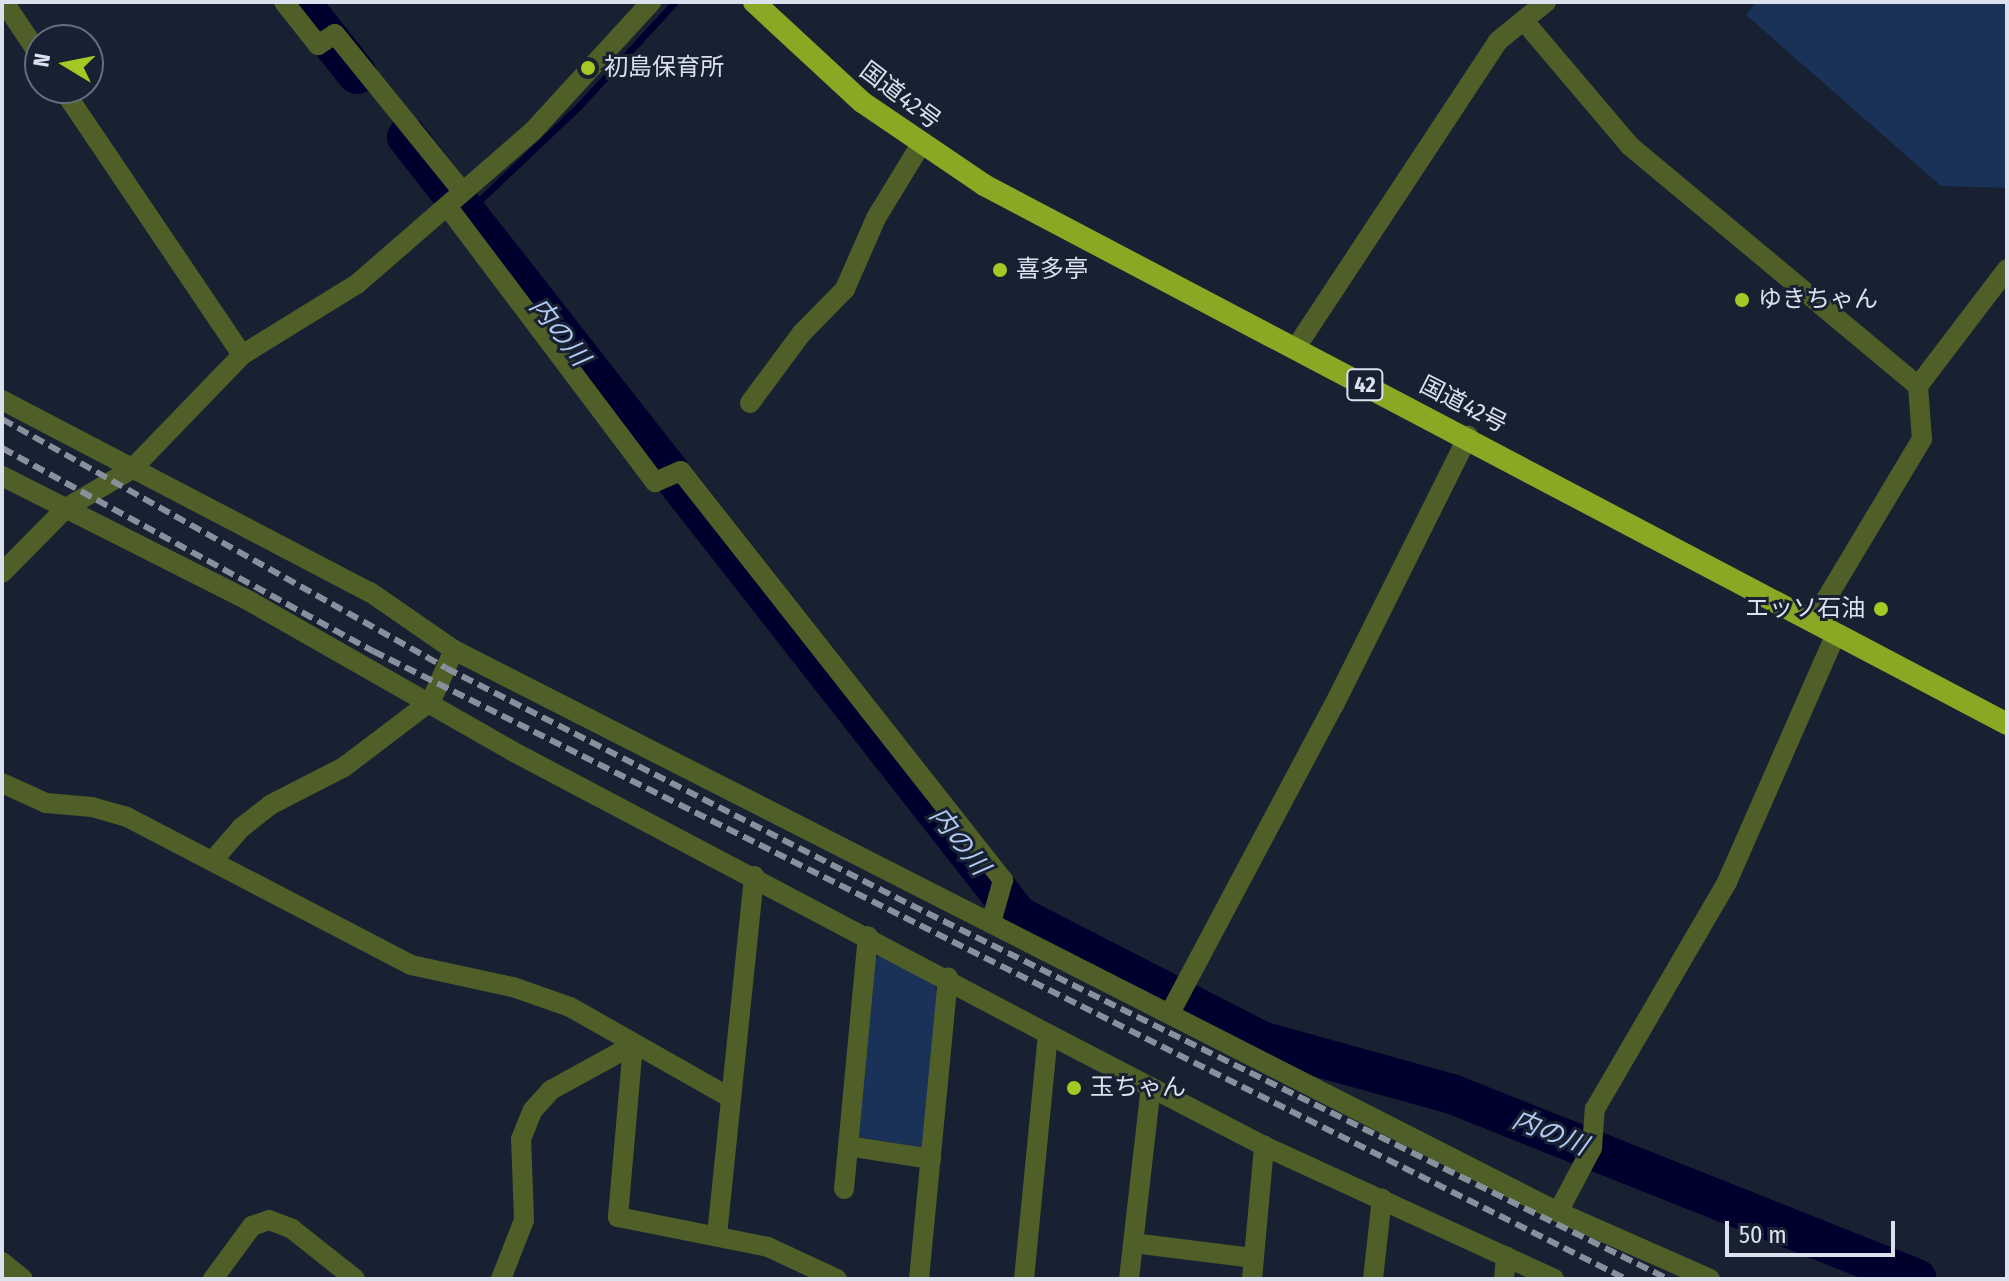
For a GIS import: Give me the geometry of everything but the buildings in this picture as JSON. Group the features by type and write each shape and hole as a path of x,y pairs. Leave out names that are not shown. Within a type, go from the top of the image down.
{"highway":[{"name":"国道42号","path":"754,2 810,58 920,146 1295,349 1468,436 2007,724"}],"street":[{"path":"4,2 24,32"},
{"path":"284,2 318,45 335,34 463,192"},
{"path":"2,573 66,508 132,469 187,418 242,355 357,284 463,192 567,98 651,2"},
{"path":"1295,349 1448,111 1498,41 1546,2"},
{"path":"1524,21 1630,146 1918,386"},
{"path":"73,104 242,355"},
{"path":"750,403 801,334 845,289 876,218 920,146"},
{"path":"447,206 655,482 681,471 1003,880 991,923"},
{"path":"1813,621 1922,439 1918,386 2007,269"},
{"path":"2,400 370,592 454,650 1558,1212 1710,1279"},
{"path":"1170,1013 1334,705 1468,436"},
{"path":"2,476 431,701 512,751 948,977 1048,1034 1264,1146 1554,1279"},
{"path":"1558,1212 1592,1148 1595,1109 1644,1019 1706,925 1836,634"},
{"path":"215,858 241,828 270,805 344,767 431,701 454,650"},
{"path":"2,783 46,803 92,807 127,817 215,858 275,897 411,965 513,987 556,1002 731,1098"},
{"path":"717,1235 754,876"},
{"path":"844,1189 868,936"},
{"path":"919,1279 948,977"},
{"path":"1024,1279 1048,1034"},
{"path":"633,1045 618,1217 717,1235 790,1254 837,1279"},
{"path":"501,1279 524,1220 521,1139 533,1110 562,1083 633,1045"},
{"path":"1129,1279 1151,1087"},
{"path":"848,1146 931,1159"},
{"path":"1133,1243 1253,1269 1264,1146"},
{"path":"1373,1279 1382,1198"},
{"path":"213,1279 252,1226 269,1220 292,1229 355,1279"},
{"path":"1504,1279 1506,1256"},
{"path":"2,1262 23,1279"}],"shaded area":[{"path":"1756,2 2007,2 2007,188 1941,186 1746,15"},
{"path":"882,955 932,981 937,991 923,1148 855,1136 869,961"}],"waterway":[{"name":"内の川","path":"300,2 357,74"},
{"path":"466,213 579,106 673,4"},
{"name":"内の川","path":"407,137 1018,916 1261,1041 1452,1094 1917,1279"}],"railway":[{"path":"2,419 446,668 911,905 1668,1279"},
{"path":"2,448 373,651 1626,1279"}],"place":[{"name":"初島保育所","path":"588,68"},
{"name":"喜多亭","path":"1000,270"},
{"name":"ゆきちゃん","path":"1742,300"},
{"name":"エッソ石油","path":"1881,609"},
{"name":"玉ちゃん","path":"1074,1088"}]}
